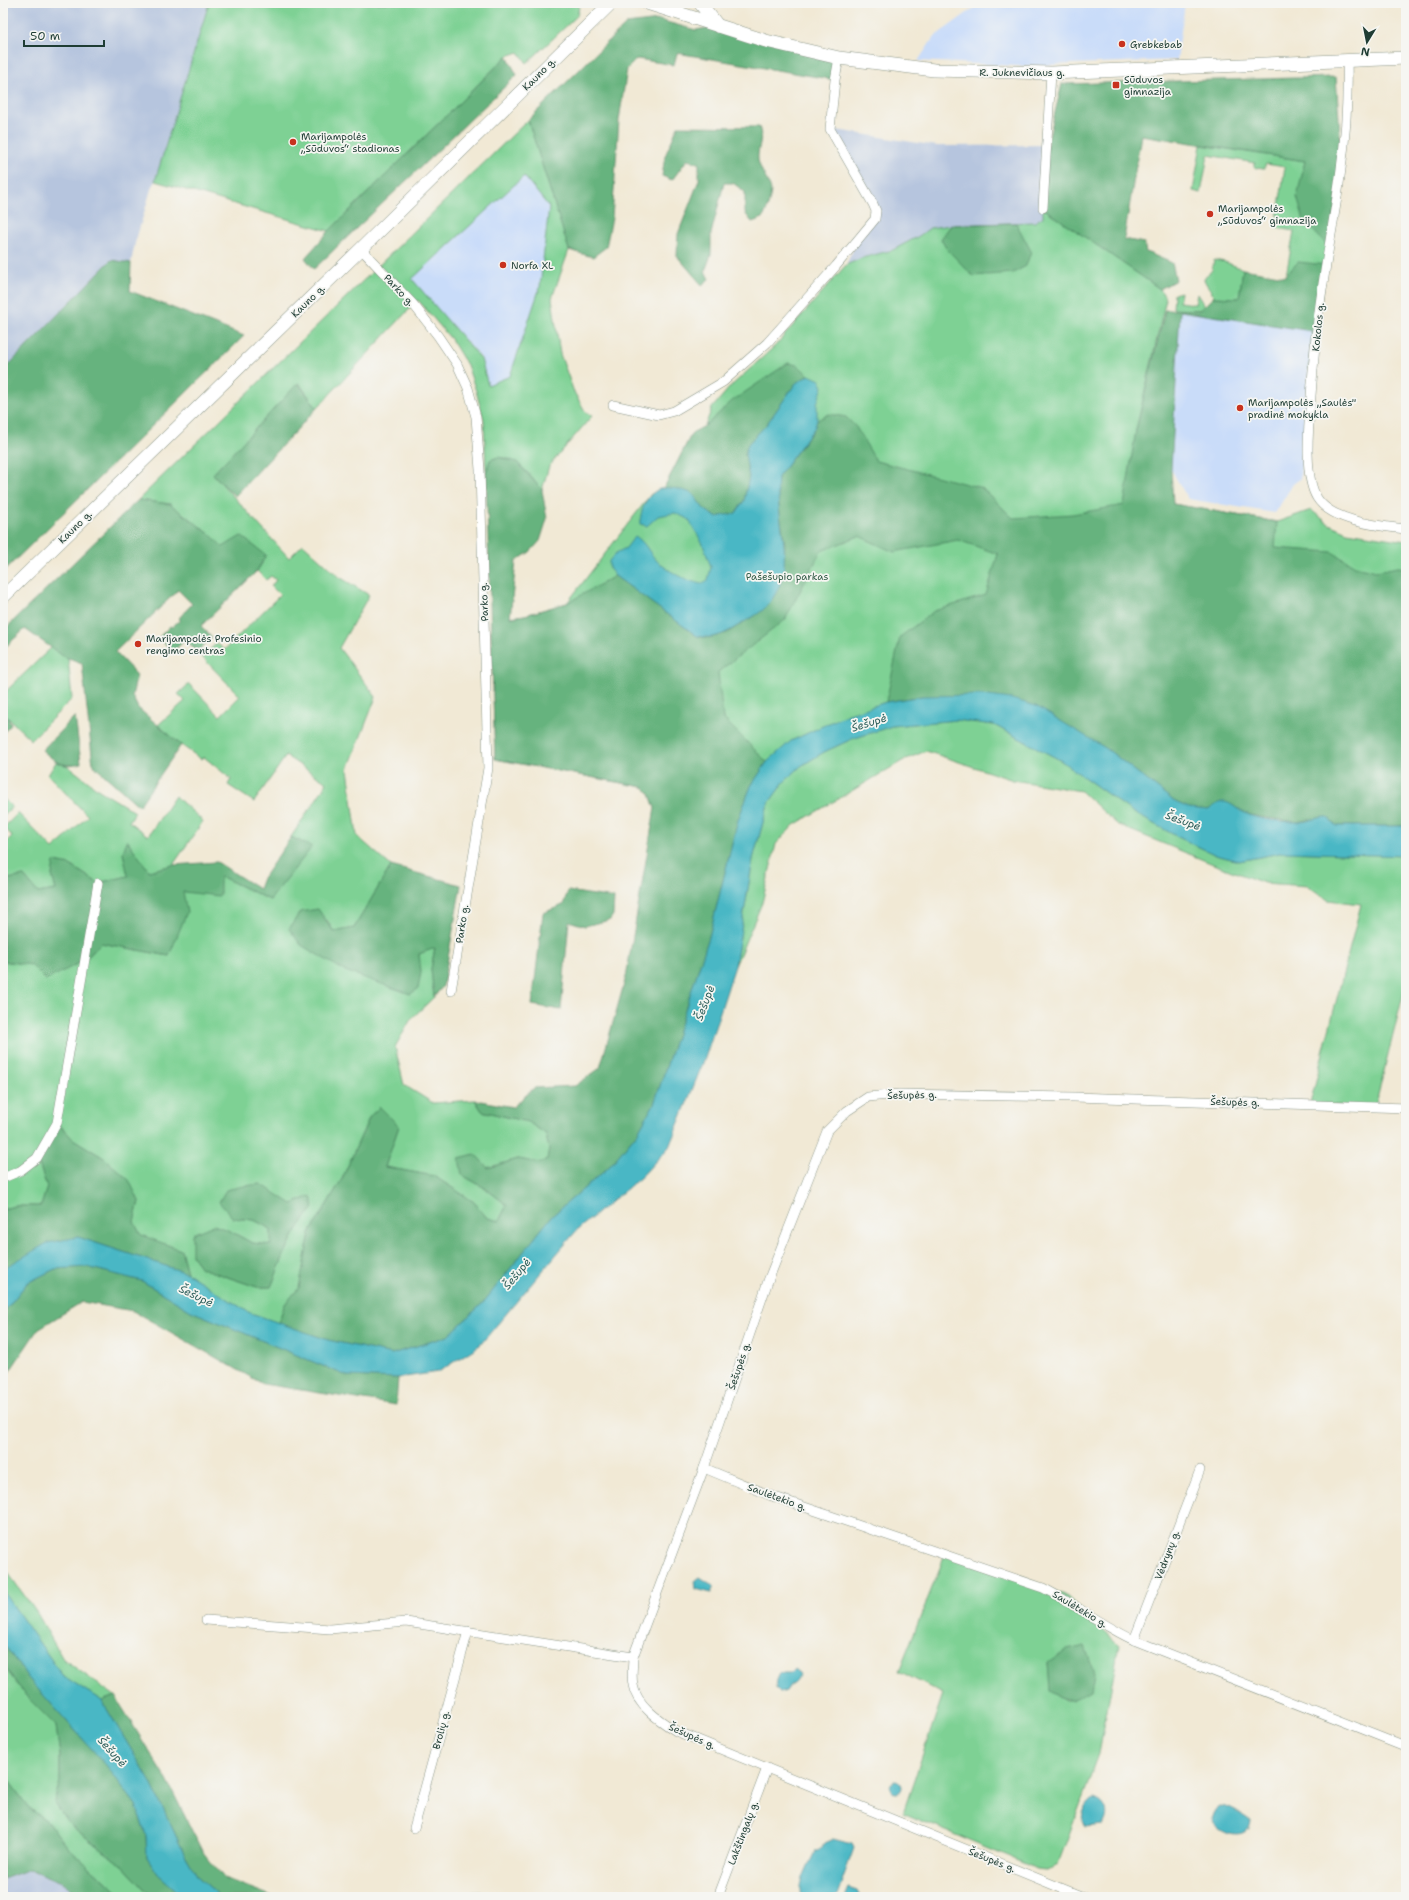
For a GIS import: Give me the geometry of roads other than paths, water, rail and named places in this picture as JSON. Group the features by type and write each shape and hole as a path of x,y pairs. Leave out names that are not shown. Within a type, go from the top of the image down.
{"main road":[{"name":"Kauno g.","path":"3,597 361,249 611,3"},
{"name":"R. Juknevičiaus g.","path":"647,3 766,41 839,58 934,70 1052,73 1406,58"},
{"path":"700,3 718,26"}],"street":[{"path":"613,405 659,415 674,411 723,382 767,343 836,266 875,219 876,211 873,204 830,129 835,80 839,58"},
{"name":"Kokolos g.","path":"1347,60 1341,168 1319,312 1307,446 1313,488 1318,499 1324,506 1339,515 1351,519 1406,529"},
{"path":"1043,208 1052,73"},
{"name":"Parko g.","path":"361,249 413,304 438,336 457,364 468,388 476,417 480,470 488,768 451,991"},
{"path":"3,1178 20,1171 37,1158 57,1123 98,883"},
{"name":"Šešupės g.","path":"1083,1897 676,1731 663,1723 644,1707 632,1686 633,1657 704,1468 768,1281 826,1132 847,1111 868,1097 899,1094 1030,1096 1406,1108"},
{"name":"Saulėtekio g.","path":"704,1468 769,1495 1043,1588 1070,1602 1119,1633 1134,1640 1406,1747"},
{"name":"Vėdrynų g.","path":"1134,1640 1200,1470"},
{"path":"206,1620 330,1629 406,1622 633,1657"},
{"name":"Brolių g.","path":"414,1828 468,1631"},
{"name":"Lakštingalų g.","path":"718,1897 767,1768"}],"water":[{"path":"809,375 820,380 823,387 817,403 817,420 815,427 778,477 778,495 784,546 782,579 775,595 763,610 756,615 721,635 710,637 697,636 615,576 609,568 609,561 616,553 626,548 635,536 644,544 660,564 671,571 683,578 701,584 708,580 711,567 702,542 688,519 675,513 658,516 647,526 640,524 643,507 654,492 664,488 671,488 692,493 704,509 716,517 736,513 744,501 749,477 745,454 748,444 766,425 796,383"},
{"name":"Šešupė","path":"981,695 1012,699 1036,706 1107,749 1175,802 1189,808 1208,810 1224,802 1249,815 1268,820 1299,822 1328,817 1333,824 1337,826 1406,826 1406,856 1285,852 1239,861 1216,855 1178,837 1134,813 1060,760 994,725 956,720 892,726 852,739 824,752 801,766 784,782 768,804 753,859 735,966 705,1058 669,1147 641,1177 577,1230 480,1345 438,1372 398,1378 347,1376 191,1311 142,1281 87,1267 55,1269 27,1283 3,1313 3,1270 47,1243 78,1237 187,1273 248,1312 328,1340 392,1354 448,1336 483,1303 552,1216 609,1167 638,1132 654,1104 709,937 738,820 751,786 767,762 791,741 846,715 886,702 922,696"},
{"path":"700,1577 714,1586 711,1593 696,1589 695,1581"},
{"name":"Šešupė","path":"3,1591 62,1675 102,1701 150,1781 184,1853 198,1877 221,1897 184,1897 158,1874 147,1857 146,1836 136,1805 106,1765 29,1679 3,1643"},
{"path":"794,1669 799,1673 797,1679 786,1691 780,1693 776,1689 777,1680 780,1673 791,1673"},
{"path":"896,1781 900,1783 902,1787 900,1791 896,1793 892,1791 890,1787 892,1783"},
{"path":"1094,1798 1102,1802 1106,1809 1107,1813 1105,1821 1103,1825 1085,1827 1082,1820 1084,1811 1088,1803"},
{"path":"1219,1806 1232,1809 1251,1821 1249,1828 1245,1833 1233,1835 1226,1833 1215,1825 1211,1819 1215,1809"},
{"path":"833,1839 852,1844 854,1848 837,1895 835,1897 804,1897 801,1893 802,1881 815,1851 818,1851 824,1843"},
{"path":"849,1888 858,1891 861,1897 845,1897"}],"place":[{"name":"Grebkebab","path":"1122,44"},
{"name":"Sūduvos gimnazija","path":"1116,85"},
{"name":"Marijampolės „Sūduvos“ stadionas","path":"293,142"},
{"name":"Marijampolės „Sūduvos“ gimnazija","path":"1210,214"},
{"name":"Norfa XL","path":"503,265"},
{"name":"Marijampolės ,,Saulės\" pradinė mokykla","path":"1240,408"},
{"name":"Marijampolės Profesinio rengimo centras","path":"138,644"}],"park label":[{"name":"Pašešupio parkas","path":"787,576"}]}
